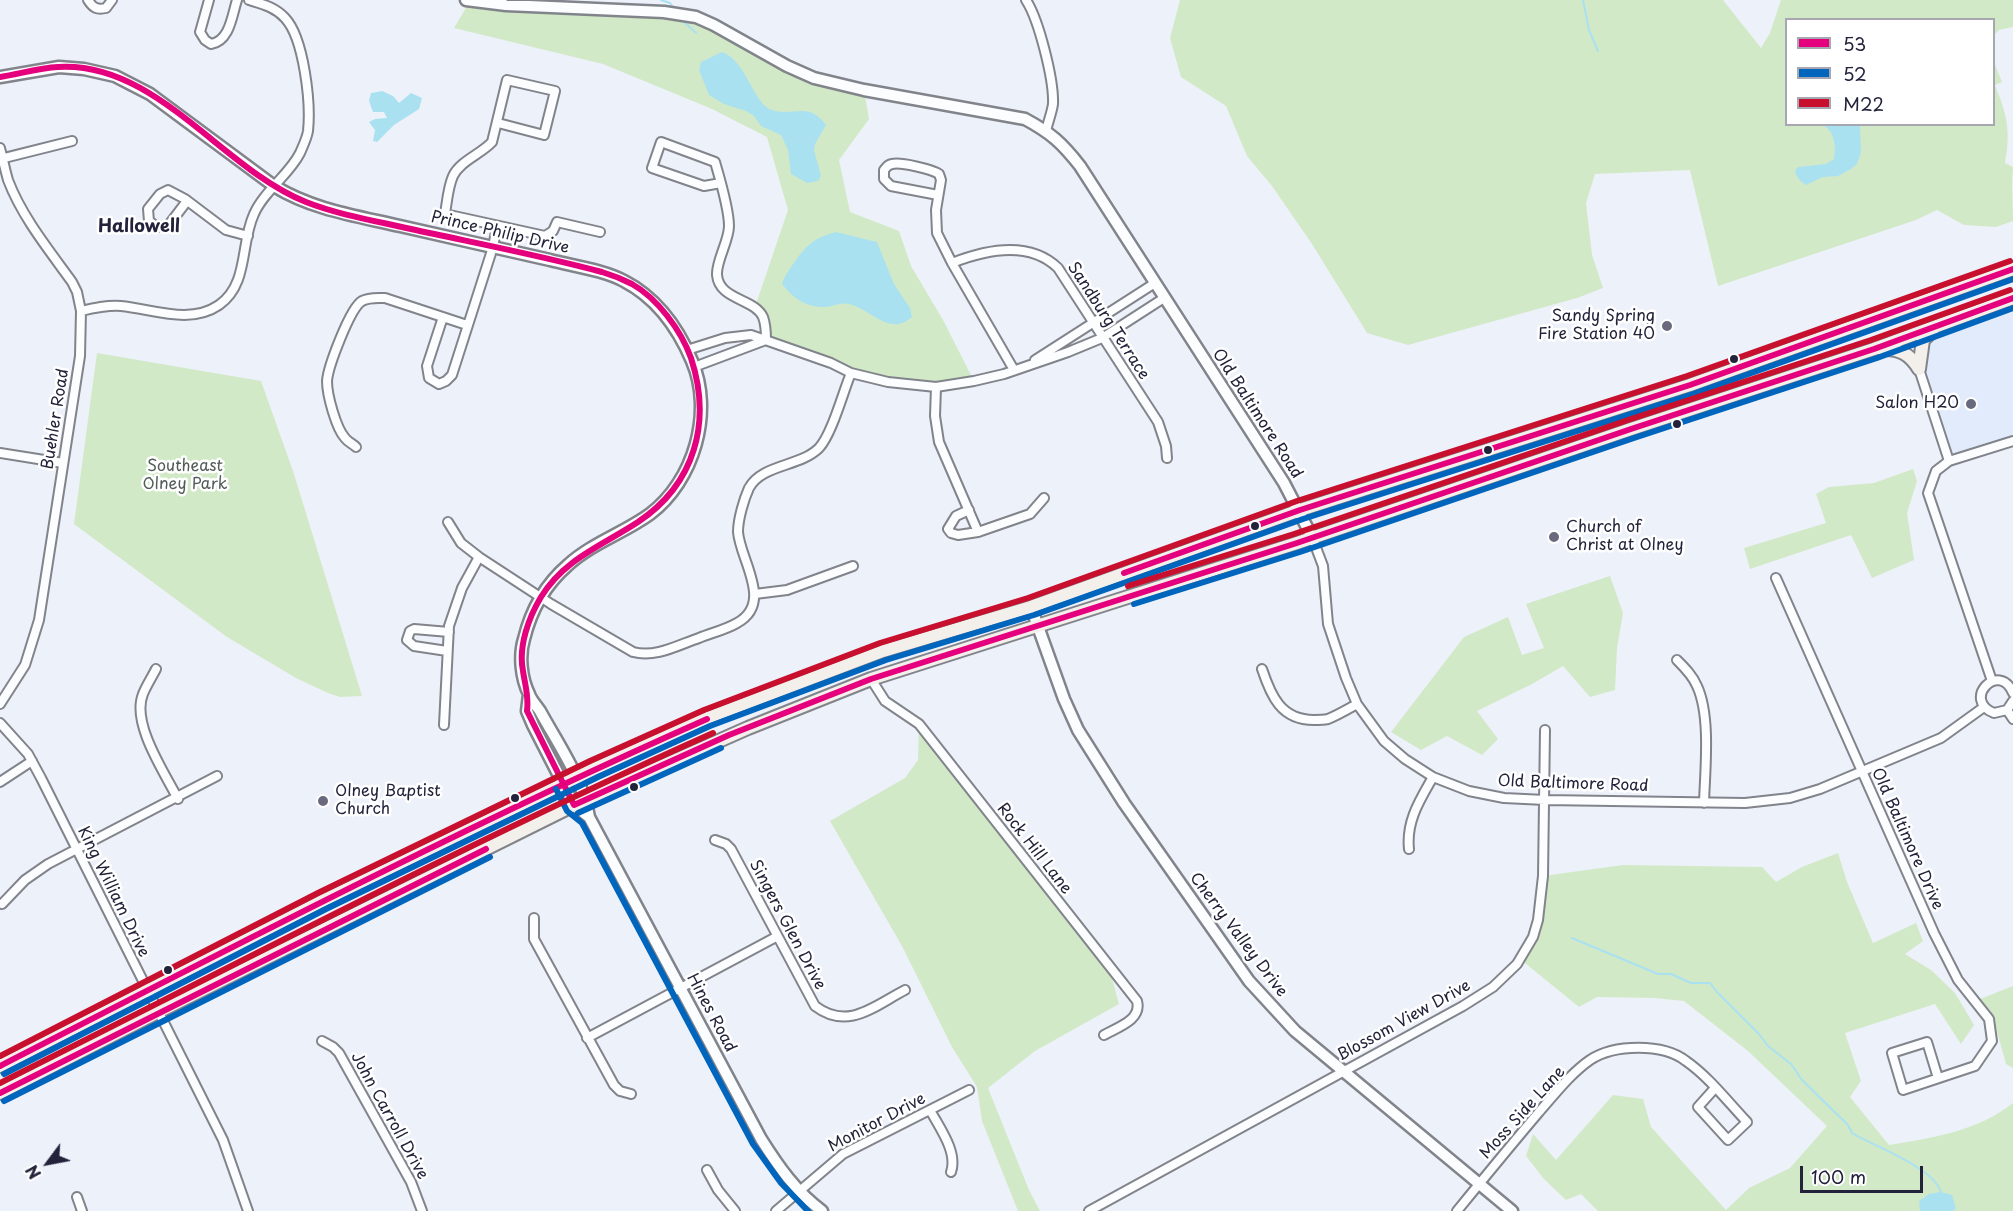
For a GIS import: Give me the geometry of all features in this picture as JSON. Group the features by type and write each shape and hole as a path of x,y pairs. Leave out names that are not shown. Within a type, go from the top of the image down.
{"main road":[{"path":"0,1066 147,990 563,784 707,718 883,651 1030,607 1300,510 1690,385 2013,269"},
{"path":"0,1093 574,805 729,735 871,679 1312,537 1875,349 2013,298"},
{"path":"1919,369 1923,340 1945,323"},
{"path":"1875,349 1894,349 1907,354 1919,369"}],"street":[{"path":"88,0 92,7 99,9 106,8 112,0"},
{"path":"209,0 200,32 211,44 221,40 225,35 237,0"},
{"path":"81,311 106,306 121,306 194,315 220,305 233,290 240,273 253,215 299,154 308,134 309,110 297,37 286,18 275,9 249,0"},
{"name":"Old Baltimore Road","path":"466,0 506,5 664,12 696,17 814,78 864,90 1025,119 1061,143 1080,166 1300,510 1323,566 1328,624 1357,704 1384,741 1405,759 1433,777 1469,791 1504,798 1704,803 1745,803 1790,798 1820,789 1941,738 1984,707"},
{"path":"1026,0 1041,35 1052,89 1053,105 1046,131"},
{"name":"Prince Philip Drive","path":"0,77 59,67 84,69 115,76 150,94 293,198 322,208 620,278 646,294 660,309 678,333 694,367 700,398 696,445 681,480 653,512 587,550 569,563 552,580 541,596 523,642 522,667 529,695 586,800"},
{"path":"498,123 544,135 555,91 507,80 492,142 486,149 460,167 453,176 445,214 545,236 553,231 557,222 600,232"},
{"path":"1,159 72,141"},
{"path":"721,183 704,186 652,168 661,142 715,162 721,183 729,226 717,275 722,287 733,296 755,307 762,316 766,340"},
{"name":"Buehler Road","path":"0,148 1,159 17,199 29,221 72,282 77,292 81,311 80,356 35,635 24,665 0,704"},
{"path":"938,195 891,186 884,179 884,170 896,164 936,171 941,177 936,210 937,233 1014,370"},
{"path":"187,201 168,225 157,227 149,221 148,209 164,191 172,191 187,201 226,230 248,236"},
{"path":"443,317 427,366 429,378 435,383 443,383 450,378 493,247 497,226"},
{"name":"Sandburg Terrace","path":"952,263 990,250 1021,251 1042,255 1058,268 1158,422 1166,446 1167,458"},
{"path":"1030,364 1155,283"},
{"path":"356,447 344,438 331,407 327,380 346,323 353,310 362,301 385,298 467,325"},
{"path":"687,350 725,338 751,335 831,363 851,373 888,382 936,387 974,381 1068,352 1102,338 1164,298"},
{"path":"694,367 766,340"},
{"path":"1919,369 1949,461"},
{"path":"448,522 461,543 479,557 627,649 648,654 662,651 737,623 748,612 755,594 738,533 750,487 759,476 808,456 819,447 827,436 851,373"},
{"path":"936,387 935,416 939,442 978,532"},
{"path":"1992,681 1928,493 1936,471 1949,461 2013,441"},
{"path":"0,453 63,463"},
{"path":"969,510 956,516 948,528 951,533 958,535 978,532 1030,514 1044,498"},
{"path":"444,725 449,632 462,588 479,557"},
{"path":"755,594 787,590 853,566"},
{"name":"Old Baltimore Drive","path":"1776,578 1934,933 1958,980 1989,1019 1992,1041 1975,1066 1903,1090 1892,1053 1926,1042 1938,1078"},
{"name":"Cherry Valley Drive","path":"1030,607 1078,730 1124,803 1249,981 1295,1031 1512,1211"},
{"path":"447,651 414,646 407,640 410,631 419,629 449,632"},
{"path":"1677,660 1696,683 1705,720 1704,803"},
{"path":"156,669 142,695 140,718 145,734 177,799"},
{"path":"1262,669 1277,703 1287,713 1301,720 1326,720 1357,704"},
{"name":"Rock Hill Lane","path":"871,679 885,701 919,724 1137,1001 1139,1008 1136,1015 1104,1035"},
{"path":"2013,693 2009,685 2004,682 1992,681 1985,685 1981,700 1984,707 1994,713 2007,710 2013,700"},
{"name":"Prince Philip Drive","path":"529,695 527,711 574,805"},
{"path":"2007,710 2013,719"},
{"name":"King William Drive","path":"0,723 12,734 32,760 223,1140 248,1211"},
{"name":"Blossom View Drive","path":"1089,1211 1463,1006 1493,987 1517,964 1533,937 1538,921 1543,876 1545,730"},
{"path":"0,782 32,760"},
{"path":"2,904 37,872 217,777"},
{"path":"1408,849 1407,835 1411,817 1433,777"},
{"name":"Hines Road","path":"586,800 589,817 761,1139 779,1168 822,1211"},
{"name":"Hines Road","path":"574,805 589,817"},
{"name":"Singers Glen Drive","path":"715,840 726,844 731,849 776,937 815,1006 826,1014 853,1017 905,990"},
{"path":"534,918 534,939 588,1038 614,1085 620,1091 631,1094"},
{"path":"588,1038 776,937"},
{"name":"John Carroll Drive","path":"322,1041 339,1053 411,1182 422,1211"},
{"name":"Moss Side Lane","path":"1457,1211 1566,1081 1591,1060 1610,1050 1656,1049 1685,1059 1715,1088 1748,1122 1728,1140 1698,1107 1715,1088"},
{"name":"Monitor Drive","path":"776,1211 843,1154 969,1090"},
{"path":"930,1110 952,1155 954,1164 951,1172"},
{"path":"707,1170 718,1190 735,1211"},
{"path":"77,1197 82,1211"}],"shaded area":[{"path":"2013,298 2013,441 1949,461 1909,336"}],"green space":[{"path":"1180,0 1723,0 1761,48 1770,33 1781,0 2013,0 2013,27 1999,30 1995,34 1995,18 1785,18 1785,126 1995,126 1995,85 2007,123 2008,142 2005,163 2013,167 2013,221 1996,227 1964,225 1937,210 1916,220 1718,286 1690,170 1595,174 1586,203 1592,255 1603,288 1577,298 1408,345 1367,333 1312,244 1272,186 1247,156 1226,106 1181,77 1170,38"},
{"path":"470,1 696,17 787,66 864,90 869,119 839,160 850,212 899,231 911,266 943,320 974,381 936,387 888,382 766,340 765,325 755,307 788,210 767,137 712,109 603,64 454,28"},
{"path":"1995,64 2002,82 1995,85"},
{"name":"Southeast Olney Park","path":"97,353 261,381 294,474 362,696 340,697 328,693 296,678 227,637 74,524"},
{"path":"1913,469 1917,481 1907,513 1914,560 1872,578 1851,535 1750,569 1744,548 1826,523 1816,494 1829,487 1874,483"},
{"path":"1610,576 1623,613 1617,648 1615,690 1590,697 1563,666 1477,711 1498,739 1482,755 1447,736 1421,750 1391,732 1464,637 1508,617 1522,655 1544,648 1526,604"},
{"path":"919,724 1108,964 1119,1004 1035,1051 988,1088 1029,1190 1040,1211 1018,1211 982,1121 977,1087 952,1047 902,946 830,821 905,778 918,760"},
{"path":"1838,853 1847,882 1873,943 1916,923 1923,941 1905,954 1931,970 1955,993 1974,1025 1961,1044 1935,1004 1845,1033 1861,1081 1850,1097 1889,1145 1938,1136 1970,1127 1999,1113 2013,1103 2013,1211 1598,1211 1581,1194 1566,1200 1544,1179 1526,1156 1533,1134 1556,1160 1613,1095 1643,1099 1651,1127 1726,1210 1749,1188 1790,1168 1827,1126 1748,1051 1684,1001 1597,997 1579,1007 1520,959 1533,937 1543,876 1623,865 1762,867 1776,882 1802,867"},
{"path":"2013,986 2013,1068 2006,1064 1993,1017 1975,1001"}],"water":[{"path":"722,52 738,64 765,106 780,112 807,112 819,118 826,125 814,150 821,176 818,181 807,183 791,174 788,150 781,135 761,126 754,116 746,111 724,104 709,95 699,70 701,62"},
{"path":"382,91 393,96 399,103 411,93 422,98 419,109 394,125 377,142 373,141 375,130 369,122 387,118 384,112 373,112 369,101 371,93"},
{"path":"1824,126 1860,126 1861,152 1857,164 1838,176 1823,177 1806,185 1797,176 1795,171 1798,167 1826,164 1834,159 1834,140"},
{"path":"836,232 877,242 894,284 910,308 912,317 896,324 888,323 849,304 819,307 806,304 786,289 782,284 784,279 805,249 815,240"},
{"path":"1941,1192 1952,1195 1956,1209 1920,1211 1919,1201 1929,1194"}],"waterway":[{"path":"661,0 670,3 673,7"},
{"path":"1583,0 1589,30 1598,51"},
{"path":"684,22 696,33"},
{"path":"1572,938 1658,974 1671,974 1691,983 1710,983 1768,1046 1791,1064 1802,1080 1848,1125 1852,1133 1915,1166 1927,1174 1941,1192"}],"transit line":[{"name":"53","path":"0,77 58,67 93,70 126,81 157,98 275,186 306,202 331,211 606,273 641,290 659,306 675,326 691,358 700,405 694,450 685,470 658,507 561,572 541,597 523,642 522,661 527,711 574,805 729,735 871,679 1297,543 1874,349 2013,298"},
{"name":"M22","path":"0,1056 318,893 590,761 704,710 880,643 1028,598 1297,501 1687,376 2010,261"},
{"name":"53","path":"1124,573 1300,510 1690,385 2013,269"},
{"name":"52","path":"4,1074 326,909 598,777 710,726 886,660 1034,615 1303,519 1693,394 2013,279"},
{"name":"M22","path":"1128,586 1294,534 1871,340 2010,290"},
{"name":"52","path":"1134,604 1300,552 1877,358 2013,308"},
{"name":"53","path":"0,1066 263,931 440,844 617,759 707,719"},
{"name":"M22","path":"0,1083 444,860 713,733"},
{"name":"52","path":"578,813 721,748"},
{"name":"52","path":"556,789 567,811 582,823 753,1144 781,1183 808,1211"},
{"name":"53","path":"0,1093 486,849"},
{"name":"52","path":"4,1101 490,857"}],"place":[{"name":"Sandy Spring Fire Station 40","path":"1667,326"},
{"name":"Salon H20","path":"1971,404"},
{"name":"Church of Christ at Olney","path":"1554,537"},
{"name":"Olney Baptist Church","path":"323,801"}],"district":[{"name":"Hallowell","path":"139,227"}]}
